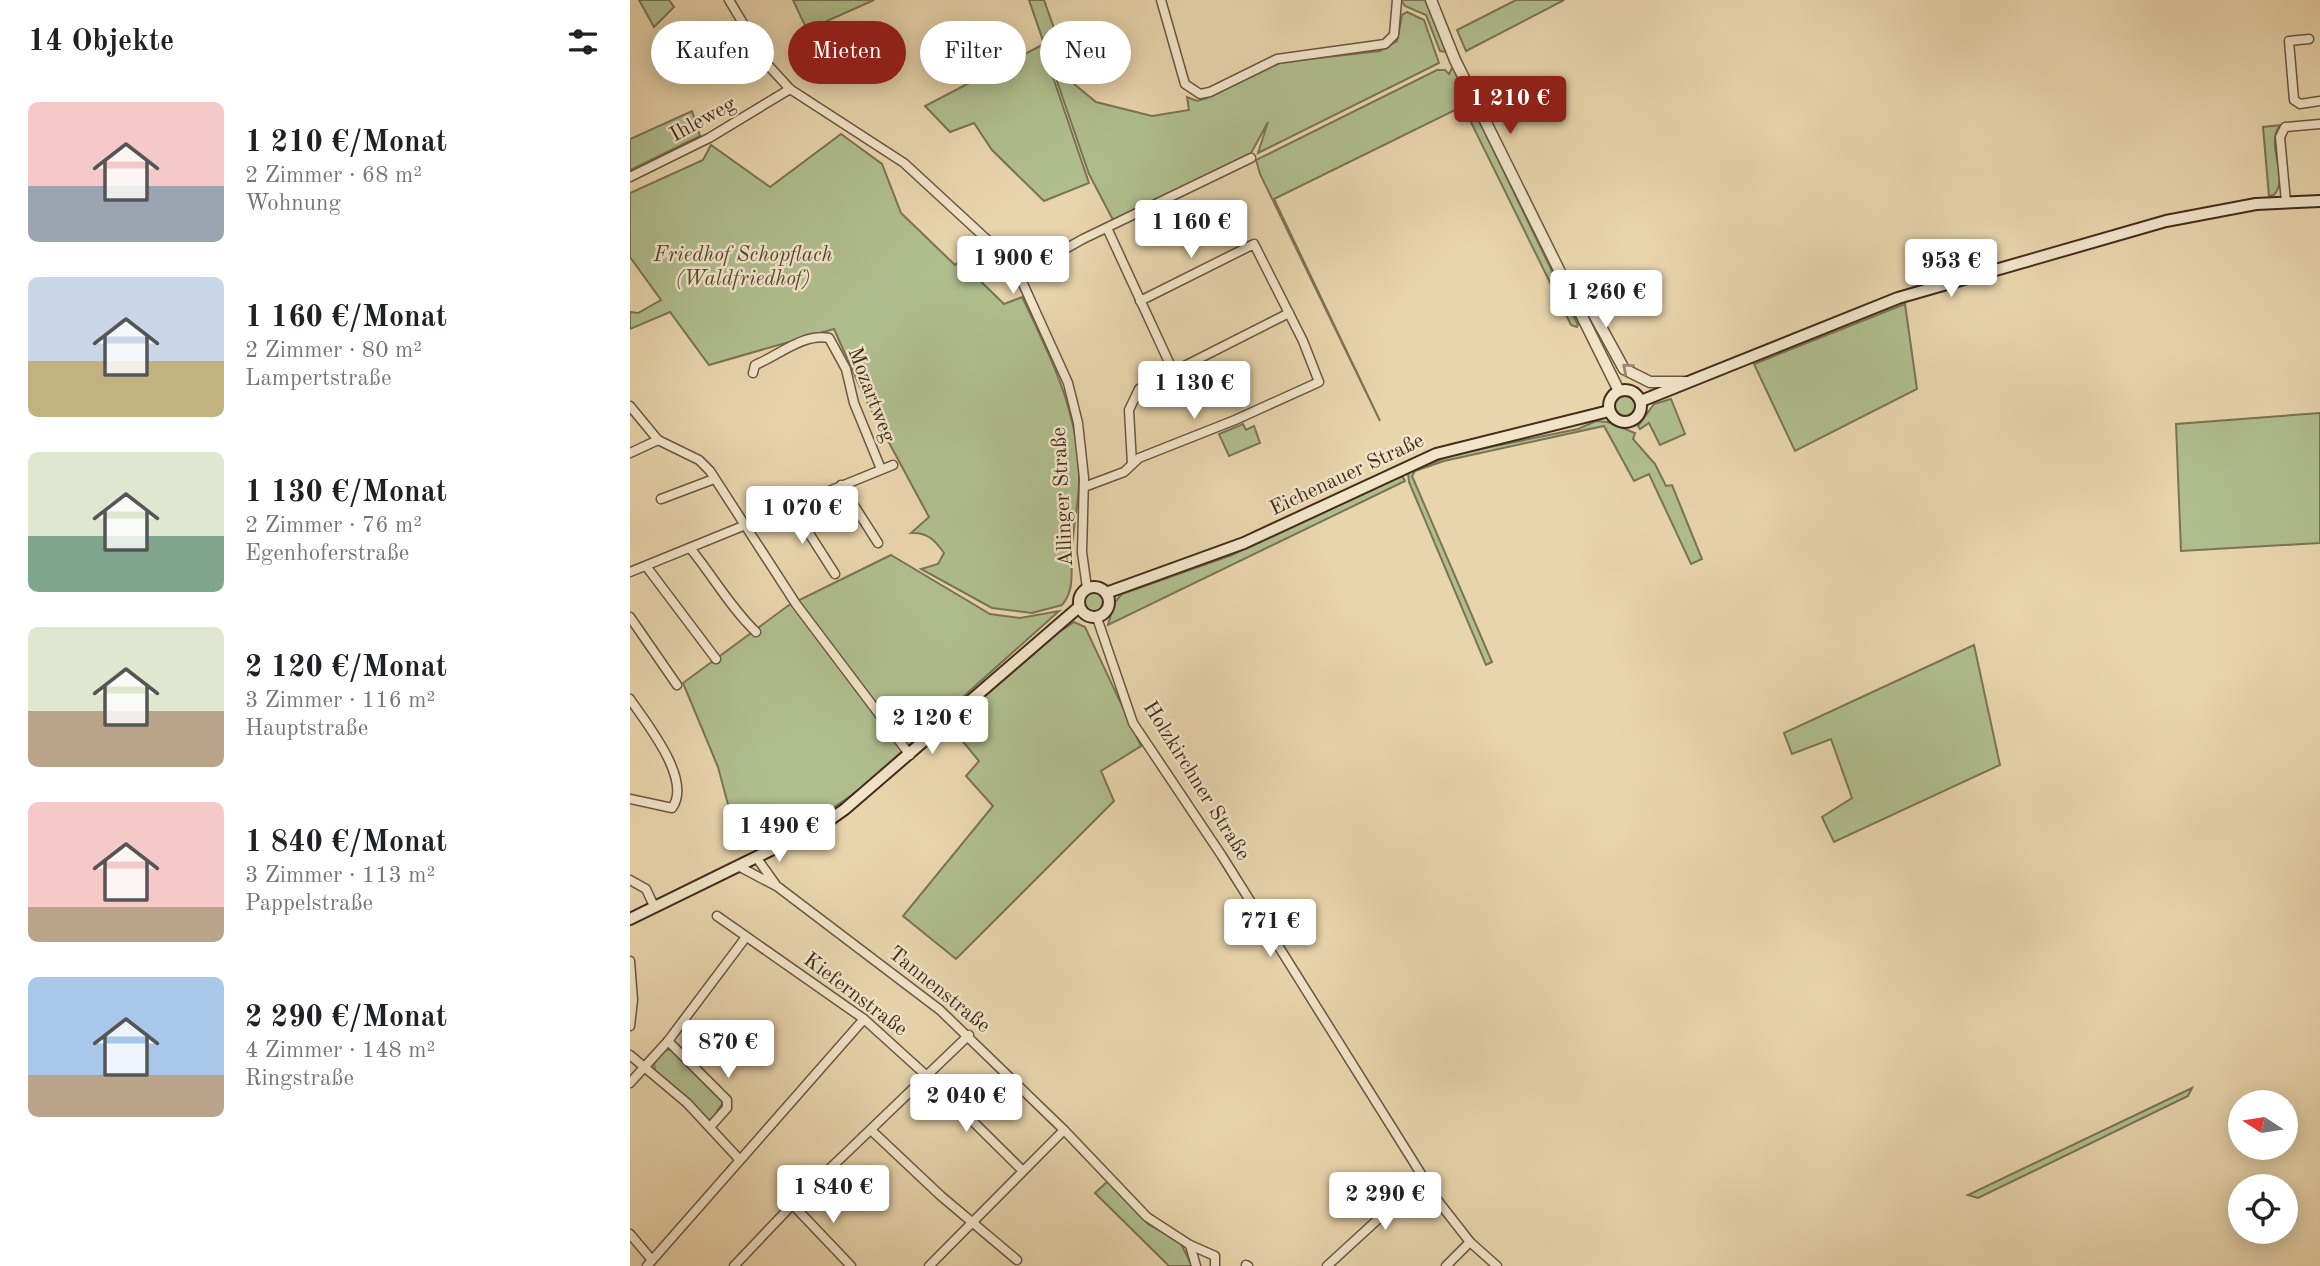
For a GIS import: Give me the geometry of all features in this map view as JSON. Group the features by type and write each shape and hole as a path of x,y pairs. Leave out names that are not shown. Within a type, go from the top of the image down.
{"main road":[{"path":"1641,401 1898,298 2166,221 2256,204 2320,201"},
{"path":"1619,391 1632,391 1641,401 1640,412 1630,422 1617,421 1609,411 1611,397 1619,391"},
{"name":"Eichenauer Straße","path":"1106,593 1244,543 1436,454 1609,411"},
{"path":"1087,588 1098,588 1106,593 1107,610 1097,618 1085,615 1079,607 1079,597 1087,588"},
{"path":"630,919 831,819 856,802 1079,607"}],"street":[{"name":"Allinger Straße","path":"729,0 768,65 790,89 904,163 995,246 1019,275 1068,383 1082,443 1082,552 1087,588"},
{"path":"1161,0 1185,84 1200,94 1210,92 1277,59 1385,44 1394,35 1397,0"},
{"path":"1431,0 1452,53 1619,391"},
{"path":"2309,39 2289,41 2294,100 2301,104 2320,101"},
{"name":"Ihleweg","path":"630,177 709,138 790,89"},
{"path":"2286,202 2280,136 2285,127 2320,124"},
{"path":"1019,275 1107,228 1251,158"},
{"path":"1107,228 1173,371"},
{"path":"1084,487 1124,472 1139,458 1250,414 1319,382 1289,313 1254,244 1140,301"},
{"path":"1565,282 1590,307 1625,369 1650,382 1690,383"},
{"path":"1132,464 1128,441 1131,403 1139,389 1289,313"},
{"name":"Mozartweg","path":"753,373 755,365 778,356 786,347 829,338 846,369 854,403 881,469"},
{"path":"630,406 659,440 699,460 715,479 796,604 910,755"},
{"path":"630,453 659,440"},
{"path":"630,572 893,465"},
{"path":"661,499 715,479"},
{"path":"841,485 878,543"},
{"path":"791,505 835,574"},
{"path":"690,548 713,576 734,609 756,632"},
{"path":"646,566 716,659"},
{"path":"630,617 677,685"},
{"name":"Holzkirchner Straße","path":"1097,618 1133,723 1222,856 1423,1178 1470,1242 1497,1266"},
{"path":"630,698 676,776 677,800 667,809 630,799"},
{"name":"Tannenstraße","path":"756,857 778,887"},
{"name":"Tannenstraße","path":"738,866 778,887 969,1035 1147,1217 1214,1256 1215,1266"},
{"path":"630,880 646,889 654,906"},
{"name":"Kiefernstraße","path":"717,916 864,1019 928,1077 1023,1171"},
{"path":"630,1083 668,1041 746,937"},
{"path":"630,961 633,1000 630,1026"},
{"path":"630,1234 649,1263 864,1019"},
{"path":"734,1266 793,1205 969,1035"},
{"path":"668,1041 727,1100 727,1108 710,1127"},
{"path":"630,1055 680,1096 738,1159"},
{"path":"929,1266 1064,1130"},
{"path":"872,1131 1017,1260"},
{"path":"1327,1266 1423,1178"},
{"path":"793,1205 851,1266"},
{"path":"1446,1266 1470,1242"},
{"path":"1191,1245 1196,1266"}],"green space":[{"path":"639,0 669,0 674,7 660,21 651,22"},
{"path":"793,0 874,0 827,21 803,21"},
{"path":"1029,0 1044,0 1052,21 1040,21 1040,32"},
{"path":"1401,0 1427,0 1447,52 1440,51 1426,15 1405,6"},
{"path":"1516,0 1564,0 1466,51 1457,30"},
{"path":"1407,12 1424,20 1439,63 1258,153 1268,122 1250,155 1113,220 1089,174 1058,84 1074,84 1096,102 1152,116 1189,110 1187,97 1197,101 1207,98 1282,62 1380,51 1397,41 1402,15"},
{"path":"1040,46 1040,84 1055,84 1089,183 1044,201 992,150 974,123 950,132 925,106 967,84 1026,84 1026,53"},
{"path":"1453,66 1578,325 1571,325 1463,106 1274,199 1380,421 1260,174 1256,160 1437,70 1445,70 1449,74"},
{"path":"692,111 700,136 630,170 630,139"},
{"path":"2281,125 2276,132 2275,141 2280,179 2274,195 2269,196 2263,127"},
{"name":"Friedhof Schopflach (Waldfriedhof)","path":"841,134 882,164 901,213 955,265 960,261 1004,304 1022,297 1033,320 1062,388 1075,435 1078,460 1079,485 1071,586 1062,605 1032,613 992,608 921,569 938,564 944,553 930,538 911,533 929,517 865,398 834,329 709,365 670,312 630,329 630,312 638,313 661,300 630,257 630,193 703,160 711,145 770,187"},
{"path":"1905,304 1917,389 1795,451 1754,364"},
{"path":"1625,393 1634,397 1638,406 1634,415 1625,419 1616,415 1612,406 1616,397"},
{"path":"1671,399 1685,434 1660,445 1649,423 1640,429 1638,426 1654,404"},
{"path":"2320,413 2320,543 2181,551 2176,424"},
{"path":"1596,421 1608,422 1635,433 1633,439 1655,464 1666,486 1672,485 1702,559 1691,564 1649,474 1634,481 1604,426 1444,461 1415,471 1412,476 1492,662 1486,665 1409,482 1408,473 1451,455 1578,429"},
{"path":"1243,424 1246,430 1254,426 1260,443 1229,456 1219,434"},
{"path":"1401,474 1405,481 1108,625 1114,603 1122,594 1232,555"},
{"path":"891,555 990,614 1020,618 1059,611 859,790 820,817 783,836 775,829 740,849 718,767 683,683 789,605"},
{"path":"1094,591 1105,598 1106,603 1099,614 1094,615 1083,608 1082,603 1089,592"},
{"path":"1074,622 1085,627 1141,746 1101,771 1114,801 956,959 903,916 993,806 966,776 979,761 951,727 1040,645"},
{"path":"1974,645 2000,765 1834,842 1822,817 1852,798 1831,739 1792,754 1784,733"},
{"path":"665,1050 672,1050 724,1101 712,1119 708,1120 655,1071 654,1063"},
{"path":"2192,1088 2188,1096 1978,1198 1968,1195"},
{"path":"1108,1181 1148,1224 1180,1242 1192,1266 1169,1266 1095,1193"}]}
